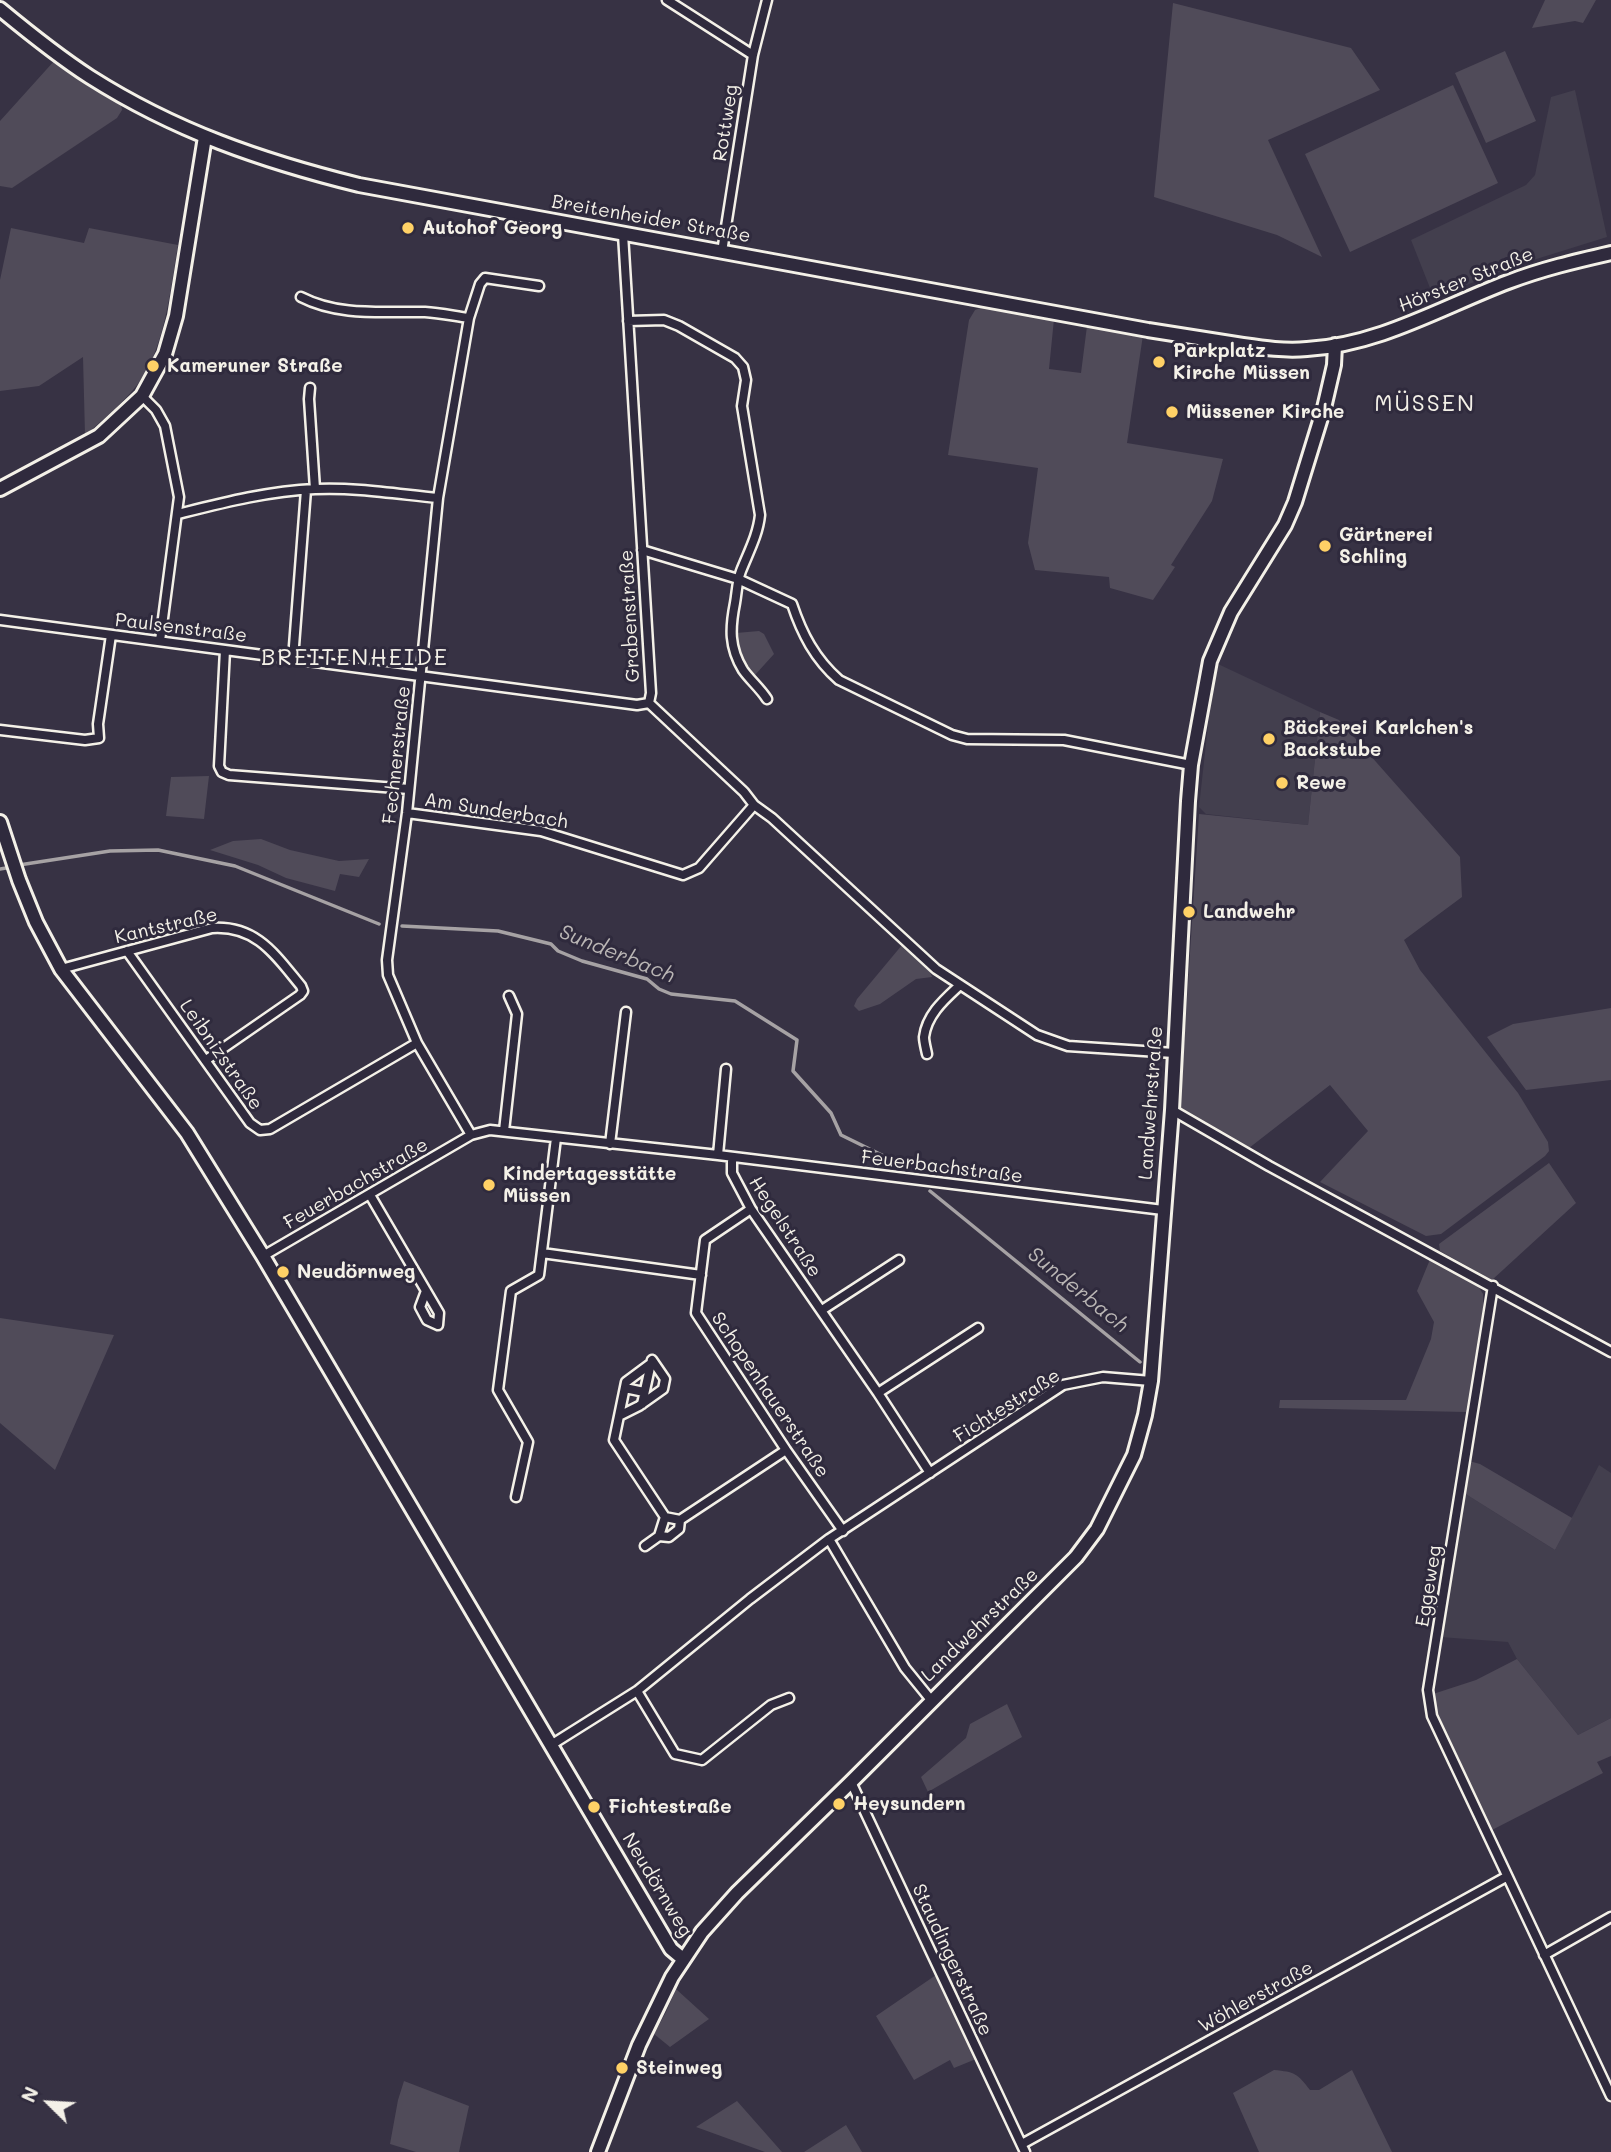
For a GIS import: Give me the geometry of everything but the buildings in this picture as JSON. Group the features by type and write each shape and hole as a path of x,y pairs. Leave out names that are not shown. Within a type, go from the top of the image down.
{"street":[{"path":"667,0 753,55"},
{"name":"Rottweg","path":"722,252 753,55 766,0"},
{"name":"Breitenheider Straße","path":"0,9 48,48 133,102 205,137 260,158 359,185 1243,345 1272,349 1306,349 1335,345"},
{"path":"0,489 99,436 142,396 165,354 176,316 205,137"},
{"name":"Grabenstraße","path":"623,234 651,693 649,703 744,792 754,805 772,818 936,969 1037,1035 1053,1042 1068,1046 1174,1054"},
{"name":"Hörster Straße","path":"1335,345 1373,337 1404,326 1507,282 1550,267 1611,253"},
{"name":"Fechnerstraße","path":"471,1135 417,1042 388,975 387,960 407,813 438,498 469,318 480,284 485,278 539,286"},
{"path":"301,297 317,305 361,313 427,312 469,318"},
{"path":"628,321 664,320 735,358 743,367 746,380 742,406 760,515 759,528 738,579 730,626 732,646 744,671 767,699"},
{"name":"Landwehrstraße","path":"851,1782 1060,1574 1097,1530 1134,1455 1151,1381 1172,1110 1191,765 1210,661 1231,612 1285,525 1295,502 1324,408 1334,365 1335,345"},
{"path":"293,659 311,489 310,388"},
{"path":"142,396 156,410 165,426 179,497 160,641"},
{"path":"177,514 246,498 311,489 377,491 438,498"},
{"path":"642,550 738,579 792,604 810,648 824,667 839,680 952,735 967,739 1063,740 1191,765"},
{"name":"Paulsenstraße","path":"0,620 637,705 649,703"},
{"path":"0,730 85,740 99,738 98,724 111,635"},
{"path":"225,650 219,766 222,772 229,775 409,789"},
{"name":"Am Sunderbach","path":"407,813 541,831 683,875 699,868 754,805"},
{"name":"Neudörnweg","path":"0,822 36,922 61,969 187,1133 263,1256 671,1949 683,1959"},
{"name":"Kantstraße","path":"61,969 212,928 234,929 264,943 303,991 206,1060"},
{"name":"Leibnizstraße","path":"127,951 256,1128 270,1129 417,1042"},
{"path":"927,1054 924,1037 931,1019 938,1005 960,985"},
{"path":"504,1131 517,1014 509,996"},
{"path":"610,1144 626,1012"},
{"path":"718,1155 726,1069"},
{"path":"1172,1110 1269,1166 1611,1352"},
{"name":"Feuerbachstraße","path":"263,1256 471,1135 490,1130 1163,1210"},
{"path":"516,1497 528,1442 498,1390 511,1291 539,1275 556,1138"},
{"name":"Hegelstraße","path":"732,1157 732,1173 751,1209 930,1473"},
{"path":"370,1195 426,1291"},
{"name":"Schopenhauerstraße","path":"751,1209 705,1240 696,1313 843,1531"},
{"path":"542,1253 701,1276"},
{"path":"822,1310 899,1260"},
{"name":"Eggeweg","path":"1493,1286 1428,1690 1432,1716 1611,2096"},
{"path":"878,1393 978,1328"},
{"path":"652,1362 626,1382 614,1440 665,1517 680,1520 786,1450"},
{"path":"642,1404 652,1362"},
{"path":"619,1416 663,1389 665,1379 652,1362"},
{"name":"Fichtestraße","path":"551,1745 637,1691 750,1599 830,1539 1063,1385 1103,1377 1151,1381"},
{"path":"625,1388 644,1392"},
{"path":"645,1546 659,1536 665,1517"},
{"path":"659,1536 669,1537 680,1529 680,1520"},
{"path":"830,1539 905,1668 931,1700"},
{"path":"637,1691 675,1754 702,1760 771,1705 789,1698"},
{"path":"598,2152 639,2045 683,1959 702,1932 737,1893 851,1782"},
{"name":"Staudingerstraße","path":"851,1782 1023,2148"},
{"name":"Wöhlerstraße","path":"1023,2148 1506,1877"},
{"path":"1544,1955 1611,1917"}],"shaded area":[{"path":"1545,0 1596,0 1583,23 1575,21 1532,28"},
{"path":"1173,3 1351,48 1380,90 1268,140 1322,257 1277,235 1154,197"},
{"path":"1505,51 1536,121 1486,143 1455,73"},
{"path":"55,60 121,105 122,110 117,118 12,188 0,186 0,121"},
{"path":"1453,85 1498,183 1350,252 1305,154"},
{"path":"1575,90 1607,237 1514,266 1434,298 1411,240 1526,185 1535,175 1551,97"},
{"path":"11,228 84,243 89,228 178,245 164,321 144,375 133,390 85,435 83,357 39,386 0,391 0,280"},
{"path":"985,306 1054,319 1049,369 1081,373 1087,326 1143,335 1127,443 1223,459 1212,501 1171,565 1175,567 1153,600 1110,588 1109,577 1035,570 1028,543 1038,468 948,455 969,320 975,310"},
{"path":"759,631 764,634 774,654 755,675 741,656 736,633"},
{"path":"1218,664 1320,712 1308,825 1206,814 1199,807 1213,680"},
{"path":"1320,712 1339,720 1460,857 1462,897 1404,940 1420,970 1518,1093 1548,1142 1549,1151 1545,1156 1441,1234 1426,1236 1320,1182 1368,1131 1330,1085 1249,1148 1180,1108 1199,814 1308,825"},
{"path":"209,776 204,819 166,816 171,777"},
{"path":"261,839 290,850 339,861 369,859 359,877 340,874 335,891 286,878 258,865 210,850 233,841"},
{"path":"902,945 929,968 932,977 916,979 880,1004 859,1011 854,1006 857,999"},
{"path":"1611,1008 1611,1080 1526,1090 1487,1037 1513,1024"},
{"path":"1549,1163 1576,1203 1492,1280 1440,1251 1439,1244"},
{"path":"1431,1257 1477,1284 1483,1294 1466,1412 1279,1408 1280,1400 1406,1400 1431,1339 1434,1322 1417,1291"},
{"path":"0,1318 114,1335 55,1470 0,1423"},
{"path":"1469,1461 1480,1464 1572,1518 1555,1550 1464,1493"},
{"path":"1599,1465 1611,1473 1611,1718 1578,1735 1517,1659 1508,1642 1440,1637 1464,1493 1555,1550"},
{"path":"1517,1659 1578,1735 1611,1718 1611,1756 1597,1762 1603,1773 1490,1831 1437,1711 1433,1694 1476,1680"},
{"path":"1007,1704 1022,1737 928,1792 921,1777 966,1738 970,1724"},
{"path":"936,1975 976,2059 954,2068 950,2060 914,2080 876,2016"},
{"path":"676,1989 709,2019 670,2047 654,2034"},
{"path":"1274,2070 1295,2074 1310,2090 1319,2090 1352,2070 1392,2152 1259,2152 1233,2093"},
{"path":"404,2081 469,2106 459,2152 416,2152 390,2144"},
{"path":"737,2101 782,2152 765,2152 696,2127"},
{"path":"846,2125 862,2152 804,2152"}],"waterway":[{"name":"Sunderbach","path":"19,865 110,851 158,850 235,866 379,924"},
{"name":"Sunderbach","path":"0,869 12,867"},
{"name":"Sunderbach","path":"402,926 498,931 551,944 558,951 582,961 647,979 659,989 671,994 735,1001 797,1040 793,1071 831,1113 841,1135 890,1159 900,1168"},
{"name":"Sunderbach","path":"930,1191 1140,1362"}],"place":[{"name":"Autohof Georg","path":"408,228"},
{"name":"Parkplatz Kirche Müssen","path":"1159,362"},
{"name":"Kameruner Straße","path":"153,366"},
{"name":"Müssener Kirche","path":"1172,412"},
{"name":"Gärtnerei Schling","path":"1325,546"},
{"name":"Bäckerei Karlchen's Backstube","path":"1269,739"},
{"name":"Rewe","path":"1282,783"},
{"name":"Landwehr","path":"1189,912"},
{"name":"Kindertagesstätte Müssen","path":"489,1185"},
{"name":"Neudörnweg","path":"283,1272"},
{"name":"Heysundern","path":"839,1804"},
{"name":"Fichtestraße","path":"594,1807"},
{"name":"Steinweg","path":"622,2068"}],"district":[{"name":"MÜSSEN","path":"1425,404"},
{"name":"BREITENHEIDE","path":"355,658"}]}
